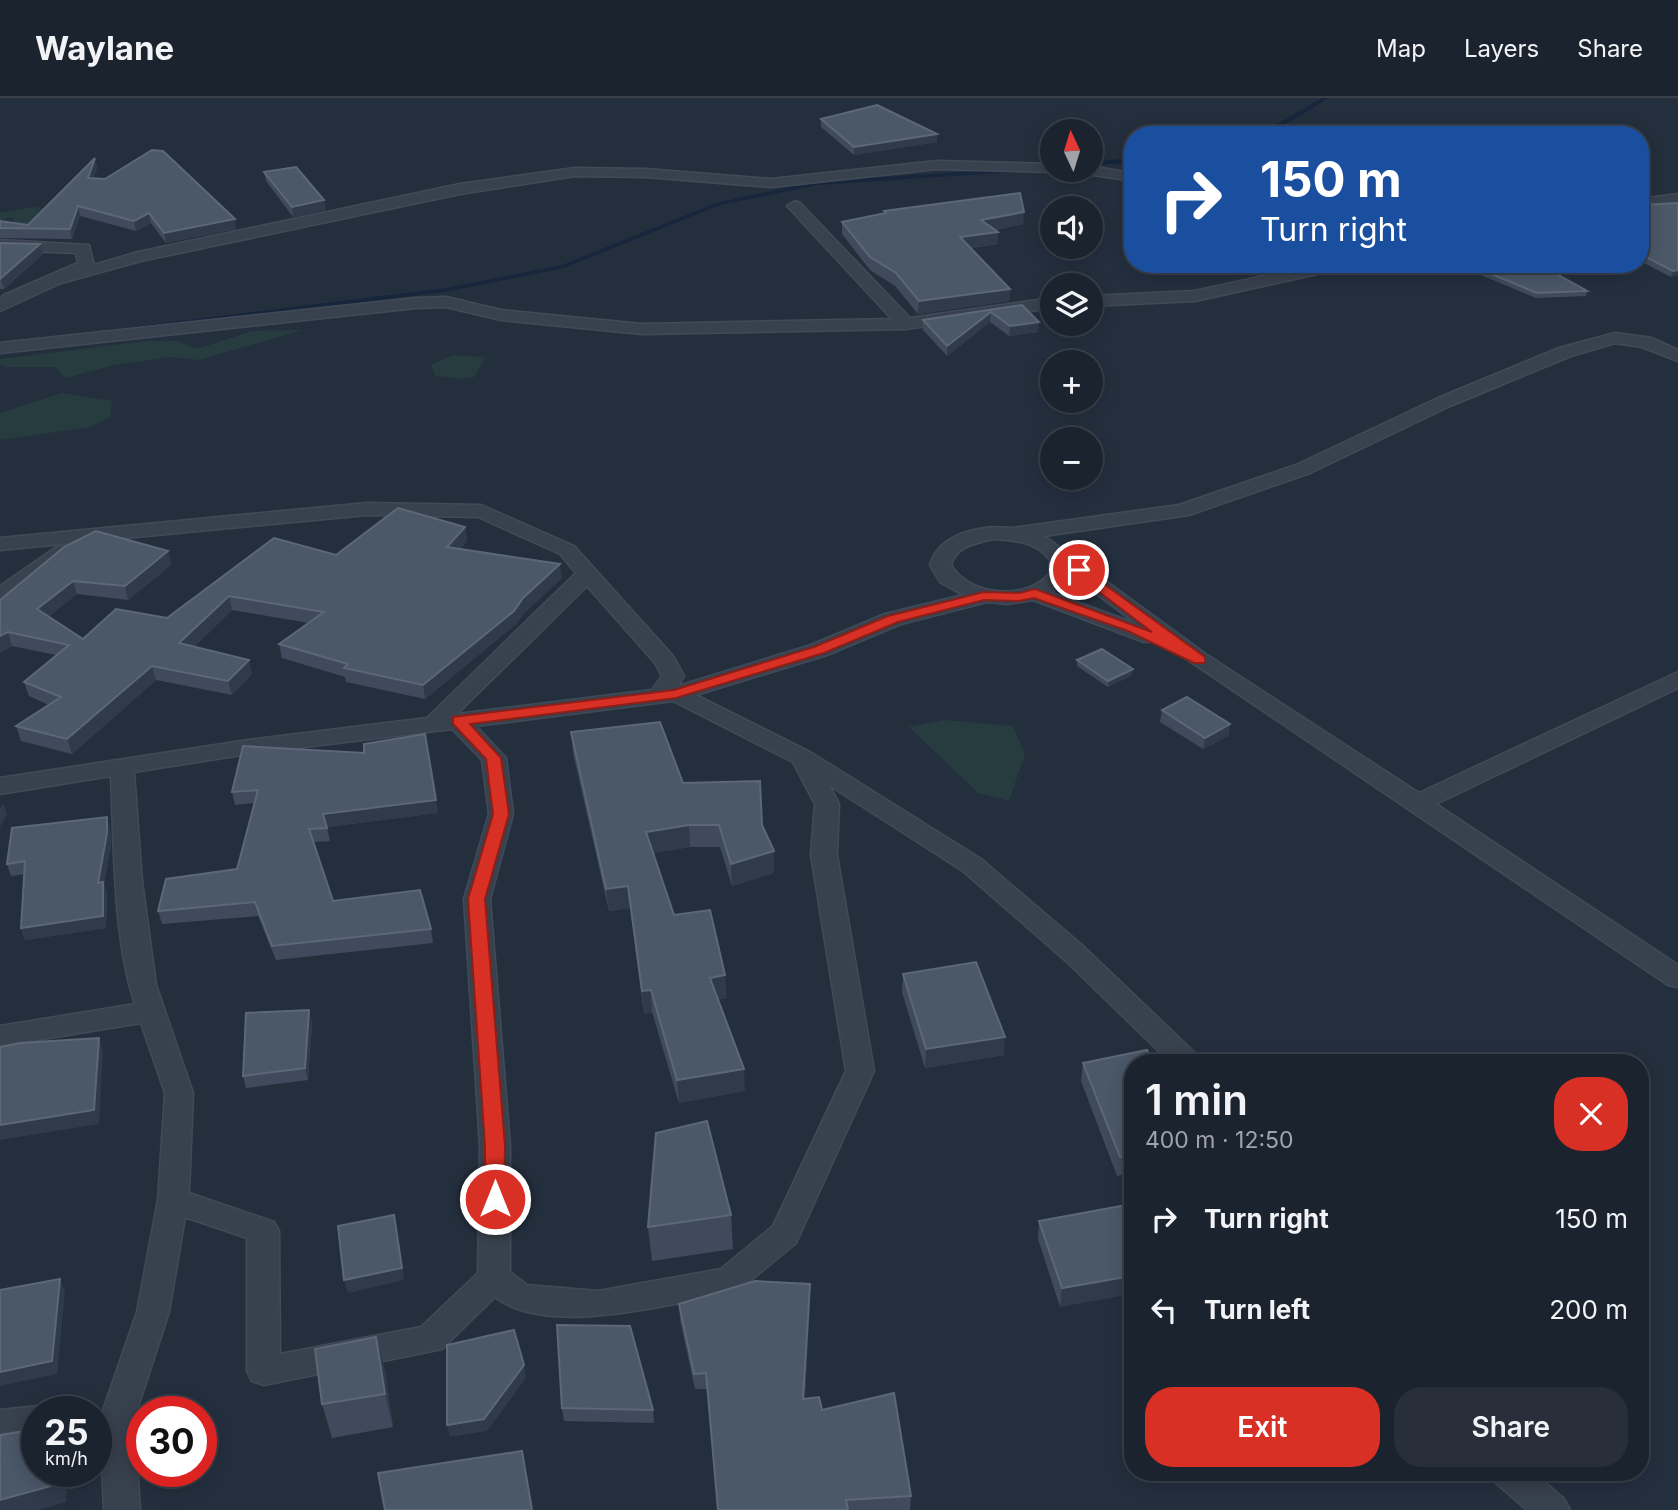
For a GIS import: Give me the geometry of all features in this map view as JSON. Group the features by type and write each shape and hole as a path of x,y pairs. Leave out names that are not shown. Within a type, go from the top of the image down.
{"street":[{"path":"0,306 15,293 138,257 447,192 575,172 646,173 771,183 937,165 1040,168"},
{"path":"1103,172 1124,176"},
{"path":"1649,203 1678,199"},
{"path":"795,206 906,324"},
{"path":"0,245 83,248 86,265 65,279"},
{"path":"1103,300 1195,296 1273,273"},
{"path":"0,348 436,303 501,314 642,329 906,324 1040,305"},
{"path":"1058,555 1062,566 1060,577 1051,586 1035,594 1019,597 984,596 962,590 947,580 940,568 942,555 952,544 969,537 1014,534 1182,511 1303,469 1444,402 1565,352 1615,338 1646,342 1678,356"},
{"path":"0,544 367,509 481,511 567,550 665,661 673,676 668,695"},
{"path":"1014,534 1048,546 1199,660 1678,978"},
{"path":"0,596 84,536"},
{"path":"446,722 588,573"},
{"path":"1035,594 1133,628 1199,660"},
{"path":"0,786 446,722 668,695 819,650 893,619 984,596"},
{"path":"665,661 720,681"},
{"path":"1416,803 1678,679"},
{"path":"668,695 802,757 972,865 1075,954 1179,1054"},
{"path":"173,1200 263,1230 264,1371 430,1339 494,1278 495,1146 477,899 501,814 494,758 446,722"},
{"path":"494,1278 520,1298 598,1304 729,1280 785,1234 860,1071 824,855 827,804 802,757"},
{"path":"112,1407 153,1312 173,1200 179,1093 142,985 129,881 122,767"},
{"path":"0,1036 151,1011"},
{"path":"0,1424 21,1422"},
{"path":"112,1449 122,1510"},
{"path":"1518,1481 1552,1510"}],"green space":[{"path":"34,207 73,213 60,219 15,228 13,217 0,220 0,213"},
{"path":"303,330 199,360 170,357 114,365 66,378 55,367 4,367 0,364 0,359 147,341 178,341 197,349 252,331"},
{"path":"452,355 486,357 474,377 460,379 435,376 431,365"},
{"path":"62,393 112,401 110,417 90,427 0,440 0,413"},
{"path":"944,720 1013,726 1025,754 1009,801 978,793 909,727"}],"building":[{"path":"877,105 937,134 854,147 821,119"},
{"path":"152,150 163,151 235,219 164,233 149,213 134,221 78,206 70,229 0,228 0,221 28,225 95,158 88,178 105,179"},
{"path":"296,167 324,200 292,207 264,172"},
{"path":"1020,193 1024,212 981,220 998,232 960,237 1010,289 919,301 896,273 870,257 842,222 886,213 884,211"},
{"path":"1678,203 1678,270 1673,271 1649,259 1649,205"},
{"path":"0,243 40,244 0,279"},
{"path":"1489,273 1555,273 1587,291 1537,293"},
{"path":"1022,305 1039,322 1010,326 991,312 947,346 923,320"},
{"path":"398,508 465,527 447,547 560,564 523,598 514,611 423,685 344,668 348,664 279,644 324,612 229,596 179,643 249,660 228,681 152,666 67,739 16,726 61,697 24,682 69,645 8,632 0,636 0,600 64,547 96,531 168,551 125,586 73,581 37,609 83,639 116,609 167,618 274,538 336,555"},
{"path":"1102,649 1133,669 1108,681 1077,660"},
{"path":"1187,697 1230,724 1205,738 1162,710"},
{"path":"660,722 683,783 760,781 762,825 774,851 731,864 719,825 689,825 646,832 674,915 710,910 725,975 710,978 744,1069 677,1080 651,990 642,991 628,886 606,889 571,732"},
{"path":"425,734 436,800 323,814 327,828 309,829 333,901 420,890 431,929 272,946 255,902 158,911 166,879 237,869 258,790 232,792 243,746 364,753 364,744"},
{"path":"107,817 107,833 98,883 103,882 103,916 21,928 25,861 7,864 12,828"},
{"path":"976,962 1005,1037 926,1049 903,974"},
{"path":"309,1010 305,1068 243,1076 246,1013"},
{"path":"99,1038 94,1110 0,1125 0,1047 20,1043"},
{"path":"1147,1050 1149,1054 1127,1054"},
{"path":"1124,1055 1124,1156 1120,1157 1083,1063"},
{"path":"707,1121 731,1215 648,1227 656,1133"},
{"path":"1124,1205 1124,1277 1062,1288 1039,1221"},
{"path":"394,1215 402,1268 344,1280 338,1226"},
{"path":"60,1279 52,1361 0,1372 0,1290"},
{"path":"755,1281 810,1284 803,1399 819,1397 822,1410 894,1393 911,1496 846,1500 848,1510 718,1510 706,1373 694,1374 679,1304"},
{"path":"557,1325 630,1326 653,1410 562,1408"},
{"path":"514,1330 524,1365 484,1419 447,1425 447,1345"},
{"path":"376,1337 385,1394 322,1404 315,1349"},
{"path":"21,1432 21,1487 47,1487 0,1500 0,1435"},
{"path":"522,1451 532,1510 385,1510 378,1473"}],"waterway":[{"path":"1277,126 1326,98"},
{"path":"1103,163 1124,161"},
{"path":"107,332 445,290 564,266 718,204 818,183 1026,170"}],"route":[{"path":"495,1199 495,1146 484,1025 477,899 501,814 494,758 458,721 676,694 819,650 893,619 984,596 1002,598 1035,594 1133,628 1199,660 1079,570"}]}
